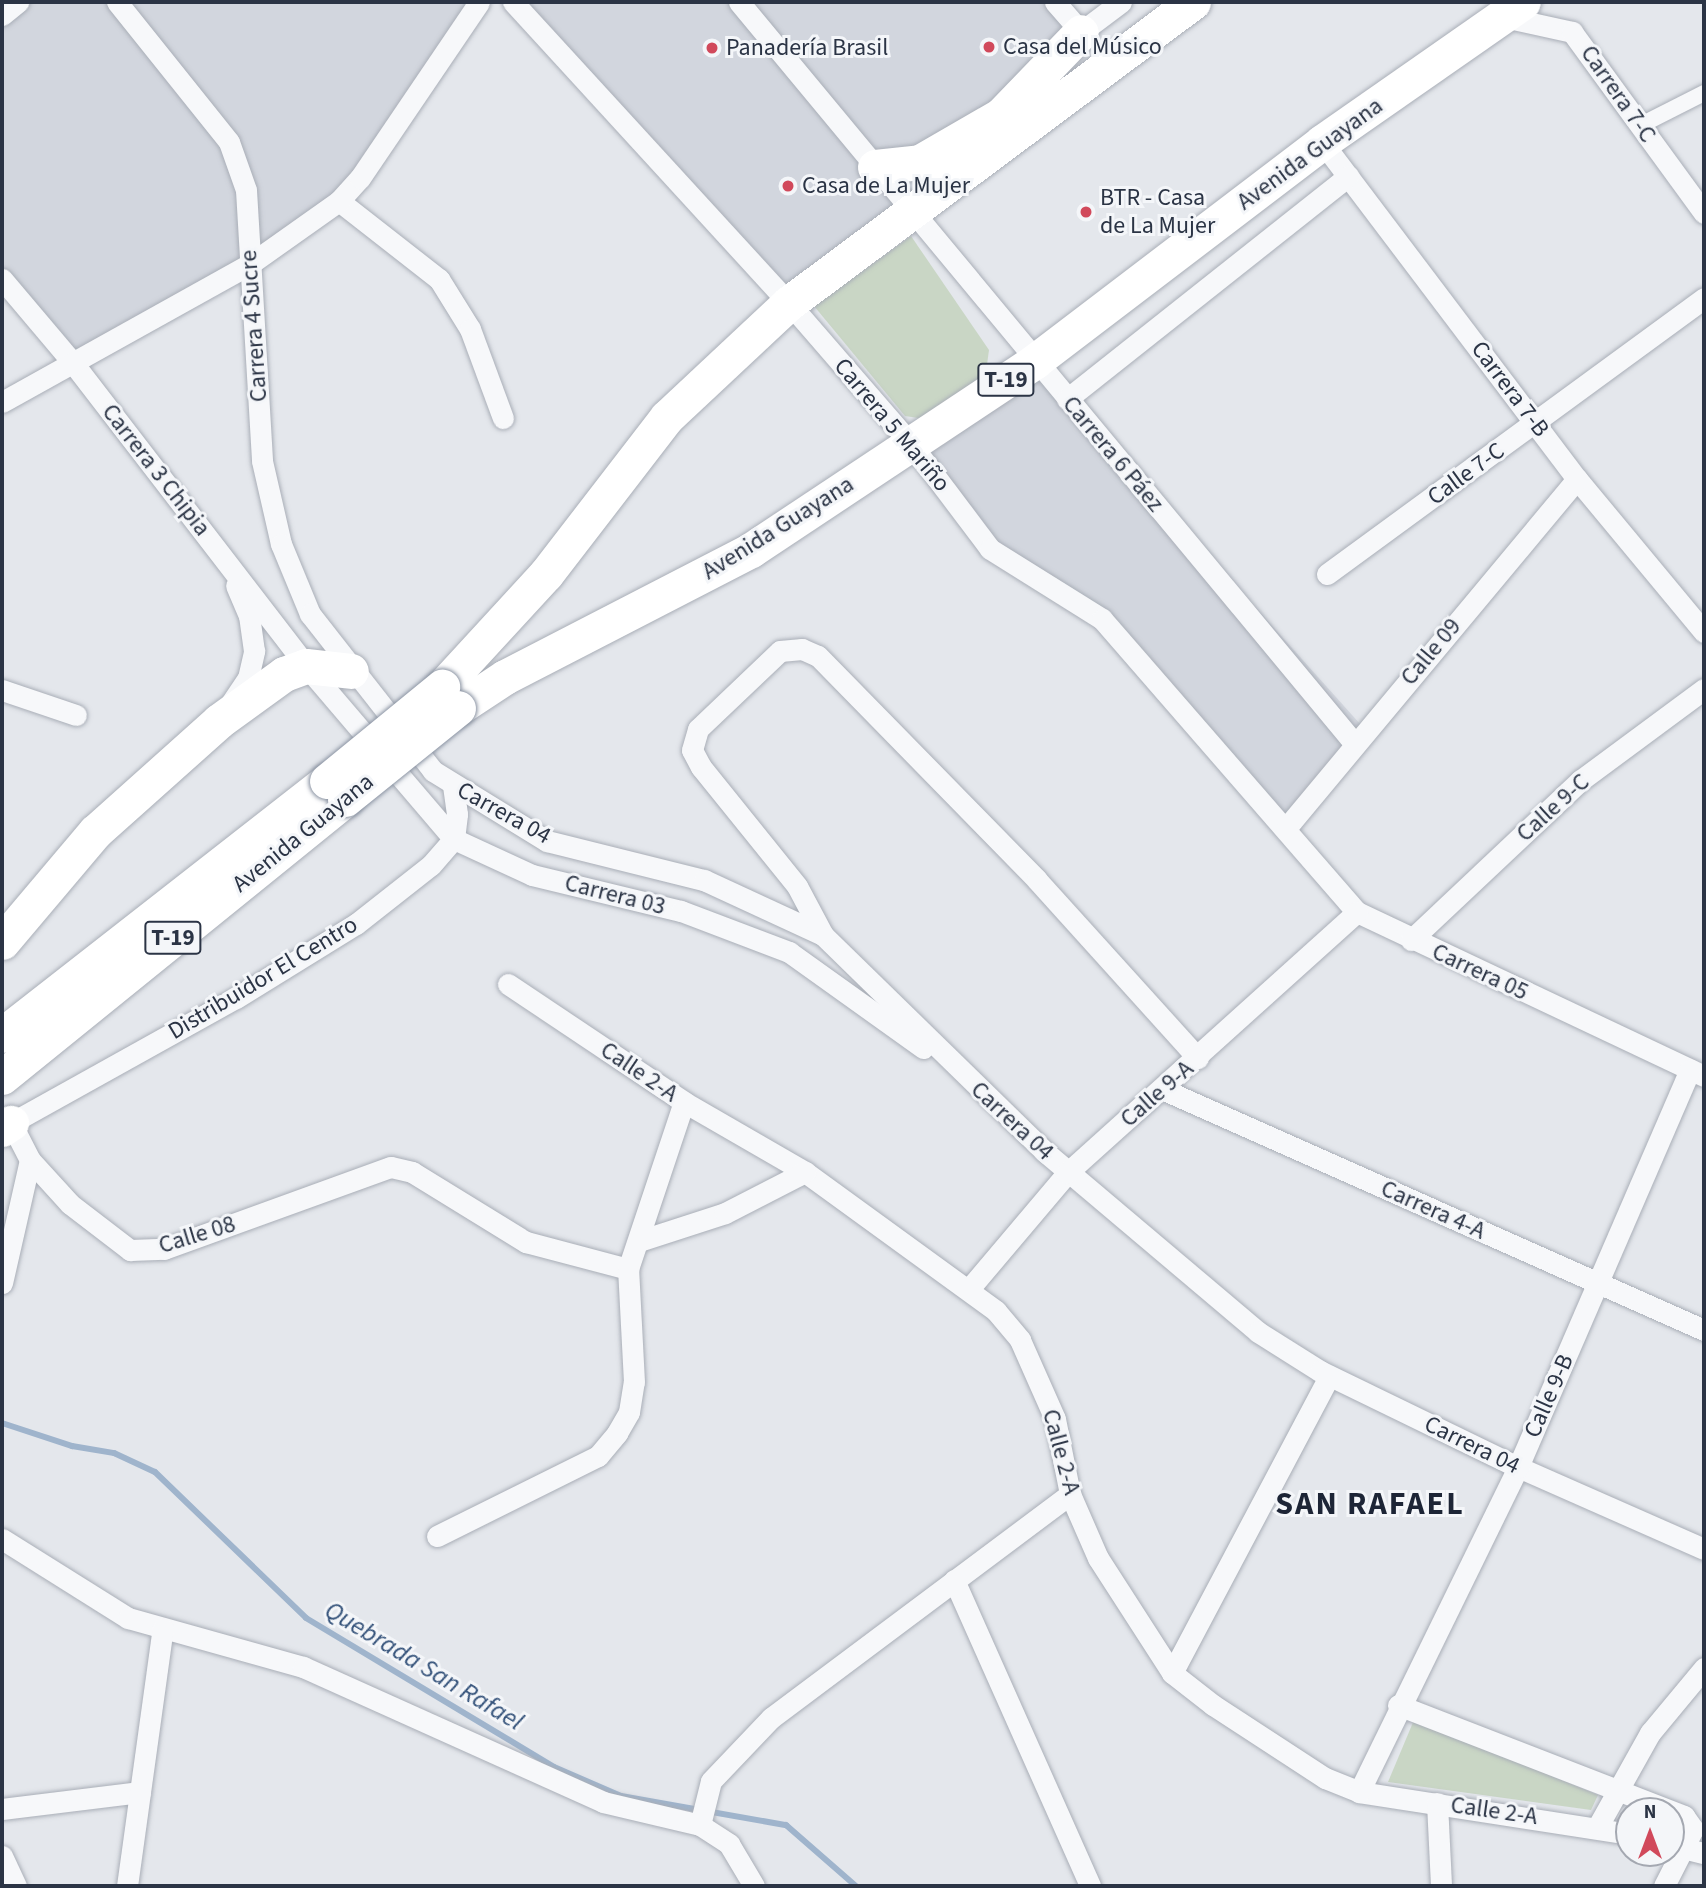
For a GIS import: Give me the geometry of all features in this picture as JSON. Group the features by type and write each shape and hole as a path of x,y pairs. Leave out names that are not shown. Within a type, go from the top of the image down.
{"highway":[{"name":"Avenida Guayana","path":"2,1077 336,790 450,698 667,417 789,303 1194,2"},
{"name":"Avenida Guayana","path":"450,698 505,677 751,550 1035,361 1322,142 1513,9"},
{"path":"962,172 1001,115 1081,32"},
{"path":"875,167 920,162 1001,115 1069,94"},
{"path":"2,942 94,832 219,721 284,674 306,666 351,671"},
{"name":"Avenida Guayana","path":"2,1035 336,790"}],"street":[{"path":"2,15 18,2"},
{"name":"Carrera 4 Sucre","path":"117,2 229,142 246,190 262,461 281,544 310,614 351,671"},
{"path":"2,402 250,264 339,201 360,178 479,2"},
{"name":"Carrera 5 Mariño","path":"513,2 789,303 911,444 990,549 1102,619 1287,827"},
{"name":"Carrera 6 Páez","path":"739,2 1354,743"},
{"path":"1055,2 1081,32 1121,2"},
{"name":"Carrera 7-C","path":"1513,9 1572,32 1704,213"},
{"path":"1639,126 1704,93"},
{"name":"Carrera 7-B","path":"1322,142 1577,478 1704,632"},
{"path":"1067,399 1348,176"},
{"path":"339,201 439,279 470,329 503,418"},
{"name":"Carrera 3 Chipia","path":"2,279 73,363 306,666"},
{"name":"Calle 7-C","path":"1327,573 1537,424 1704,298"},
{"name":"Calle 09","path":"1287,827 1354,743 1577,478"},
{"path":"219,721 248,678 254,651 249,616 225,559"},
{"path":"823,935 796,886 701,767 692,750 698,729 780,651 802,649 818,656 1037,880 1198,1058"},
{"name":"Carrera 03","path":"306,666 454,839 532,875 681,911 789,952 964,1077"},
{"name":"Carrera 04","path":"351,671 433,771 547,841 704,880 823,935 964,1077 1067,1173 1258,1332 1329,1376 1518,1467 1704,1549"},
{"name":"Calle 9-C","path":"1411,940 1581,780 1704,689"},
{"path":"2,690 76,715"},
{"path":"453,785 457,814 454,839"},
{"name":"Carrera 05","path":"1287,827 1357,912 1411,940 1697,1073"},
{"name":"Distribuidor El Centro","path":"6,1126 236,998 356,924 430,865 454,839"},
{"name":"Calle 9-A","path":"969,1289 1067,1173 1198,1058 1357,912"},
{"name":"Calle 2-A","path":"508,984 684,1102 805,1171 996,1311 1020,1340 1055,1419 1070,1494 1098,1558 1172,1673 1325,1778 1359,1792 1615,1830"},
{"name":"Calle 9-B","path":"1359,1792 1398,1705 1518,1467 1598,1285 1697,1073"},
{"name":"Carrera 4-A","path":"1162,1089 1704,1330"},
{"path":"437,1536 598,1456 617,1433 629,1412 634,1382 628,1269 684,1102"},
{"name":"Calle 08","path":"6,1126 30,1160 70,1204 130,1250 164,1249 391,1167 412,1172 526,1242 628,1269"},
{"path":"2,1283 30,1160"},
{"path":"639,1241 724,1213 805,1171"},
{"path":"1172,1673 1329,1376"},
{"path":"700,1820 711,1781 771,1718 1070,1494"},
{"path":"2,1539 128,1618 303,1667 603,1802 700,1820 729,1844 754,1886"},
{"path":"954,1580 1090,1886"},
{"path":"127,1886 163,1628"},
{"path":"1598,1826 1617,1787 1650,1733 1704,1668"},
{"path":"1398,1705 1640,1797"},
{"path":"2,1809 141,1792"},
{"path":"1437,1803 1441,1886"},
{"path":"1685,1817 1693,1829 1685,1837"},
{"path":"1685,1849 1704,1853"},
{"path":"2,1856 16,1886"},
{"path":"1664,1886 1670,1867"}],"shaded area":[{"path":"2,2 479,2 339,201 73,363 2,279"},
{"path":"513,2 1055,2 1081,32 1001,115 789,303"},
{"path":"1035,361 1361,725 1287,827 1102,619 990,549 911,444"}],"green space":[{"path":"911,236 989,350 985,379 925,419 905,416 814,306"},
{"path":"1414,1720 1598,1795 1591,1810 1388,1782"}],"waterway":[{"name":"Quebrada San Rafael","path":"2,1423 72,1446 114,1453 155,1472 306,1618 554,1767 621,1796 786,1825 856,1886"}],"place":[{"name":"Casa del Músico","path":"989,47"},
{"name":"Panadería Brasil","path":"712,48"},
{"name":"Casa de La Mujer","path":"788,186"},
{"name":"BTR - Casa de La Mujer","path":"1086,212"}],"district":[{"name":"SAN RAFAEL","path":"1370,1504"}]}
